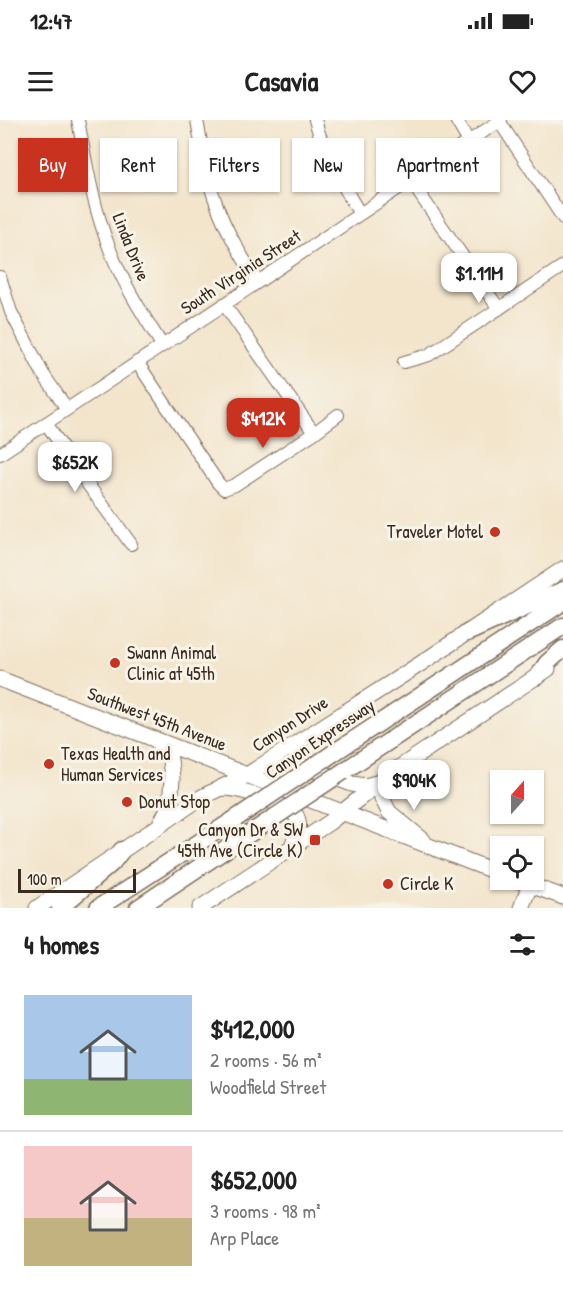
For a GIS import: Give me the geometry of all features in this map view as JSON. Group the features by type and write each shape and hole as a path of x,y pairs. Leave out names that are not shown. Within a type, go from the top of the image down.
{"highway":[{"path":"467,633 563,590"},
{"name":"Canyon Expressway","path":"98,908 563,602"},
{"path":"138,908 563,626"},
{"path":"538,676 547,663 563,649"},
{"path":"60,908 112,864 122,850"}],"main road":[{"name":"Canyon Drive","path":"37,908 160,824 202,797 247,775 563,568"},
{"path":"200,908 341,813 380,782 431,747 563,659"},
{"name":"Southwest 45th Avenue","path":"0,679 490,870"},
{"path":"301,740 297,757 301,765 352,784 365,786 380,782"},
{"path":"157,741 170,759 172,779 170,805 160,824"},
{"path":"380,782 382,798 389,812 433,848"},
{"path":"219,788 244,791 290,809 296,814 299,823 299,830 292,846"},
{"path":"521,908 528,890"},
{"path":"544,890 563,897"}],"street":[{"name":"Linda Drive","path":"78,120 93,200 109,248 131,296 162,345"},
{"path":"197,120 205,167 215,202 232,240 258,282"},
{"path":"315,120 339,178 360,214"},
{"path":"456,120 467,138"},
{"name":"South Virginia Street","path":"475,138 500,121"},
{"path":"500,121 563,218"},
{"name":"South Virginia Street","path":"0,454 392,192"},
{"path":"418,192 499,309"},
{"path":"404,362 429,355 563,266"},
{"path":"0,277 11,312 43,374 67,409"},
{"path":"224,304 314,433"},
{"path":"137,362 224,489 235,485 338,415"},
{"path":"46,423 131,543"}],"place":[{"name":"Traveler Motel","path":"495,532"},
{"name":"Swann Animal Clinic at 45th","path":"115,663"},
{"name":"Texas Health and Human Services","path":"49,764"},
{"name":"Donut Stop","path":"127,802"},
{"name":"Canyon Dr & SW 45th Ave (Circle K)","path":"315,840"},
{"name":"Circle K","path":"388,884"}]}
